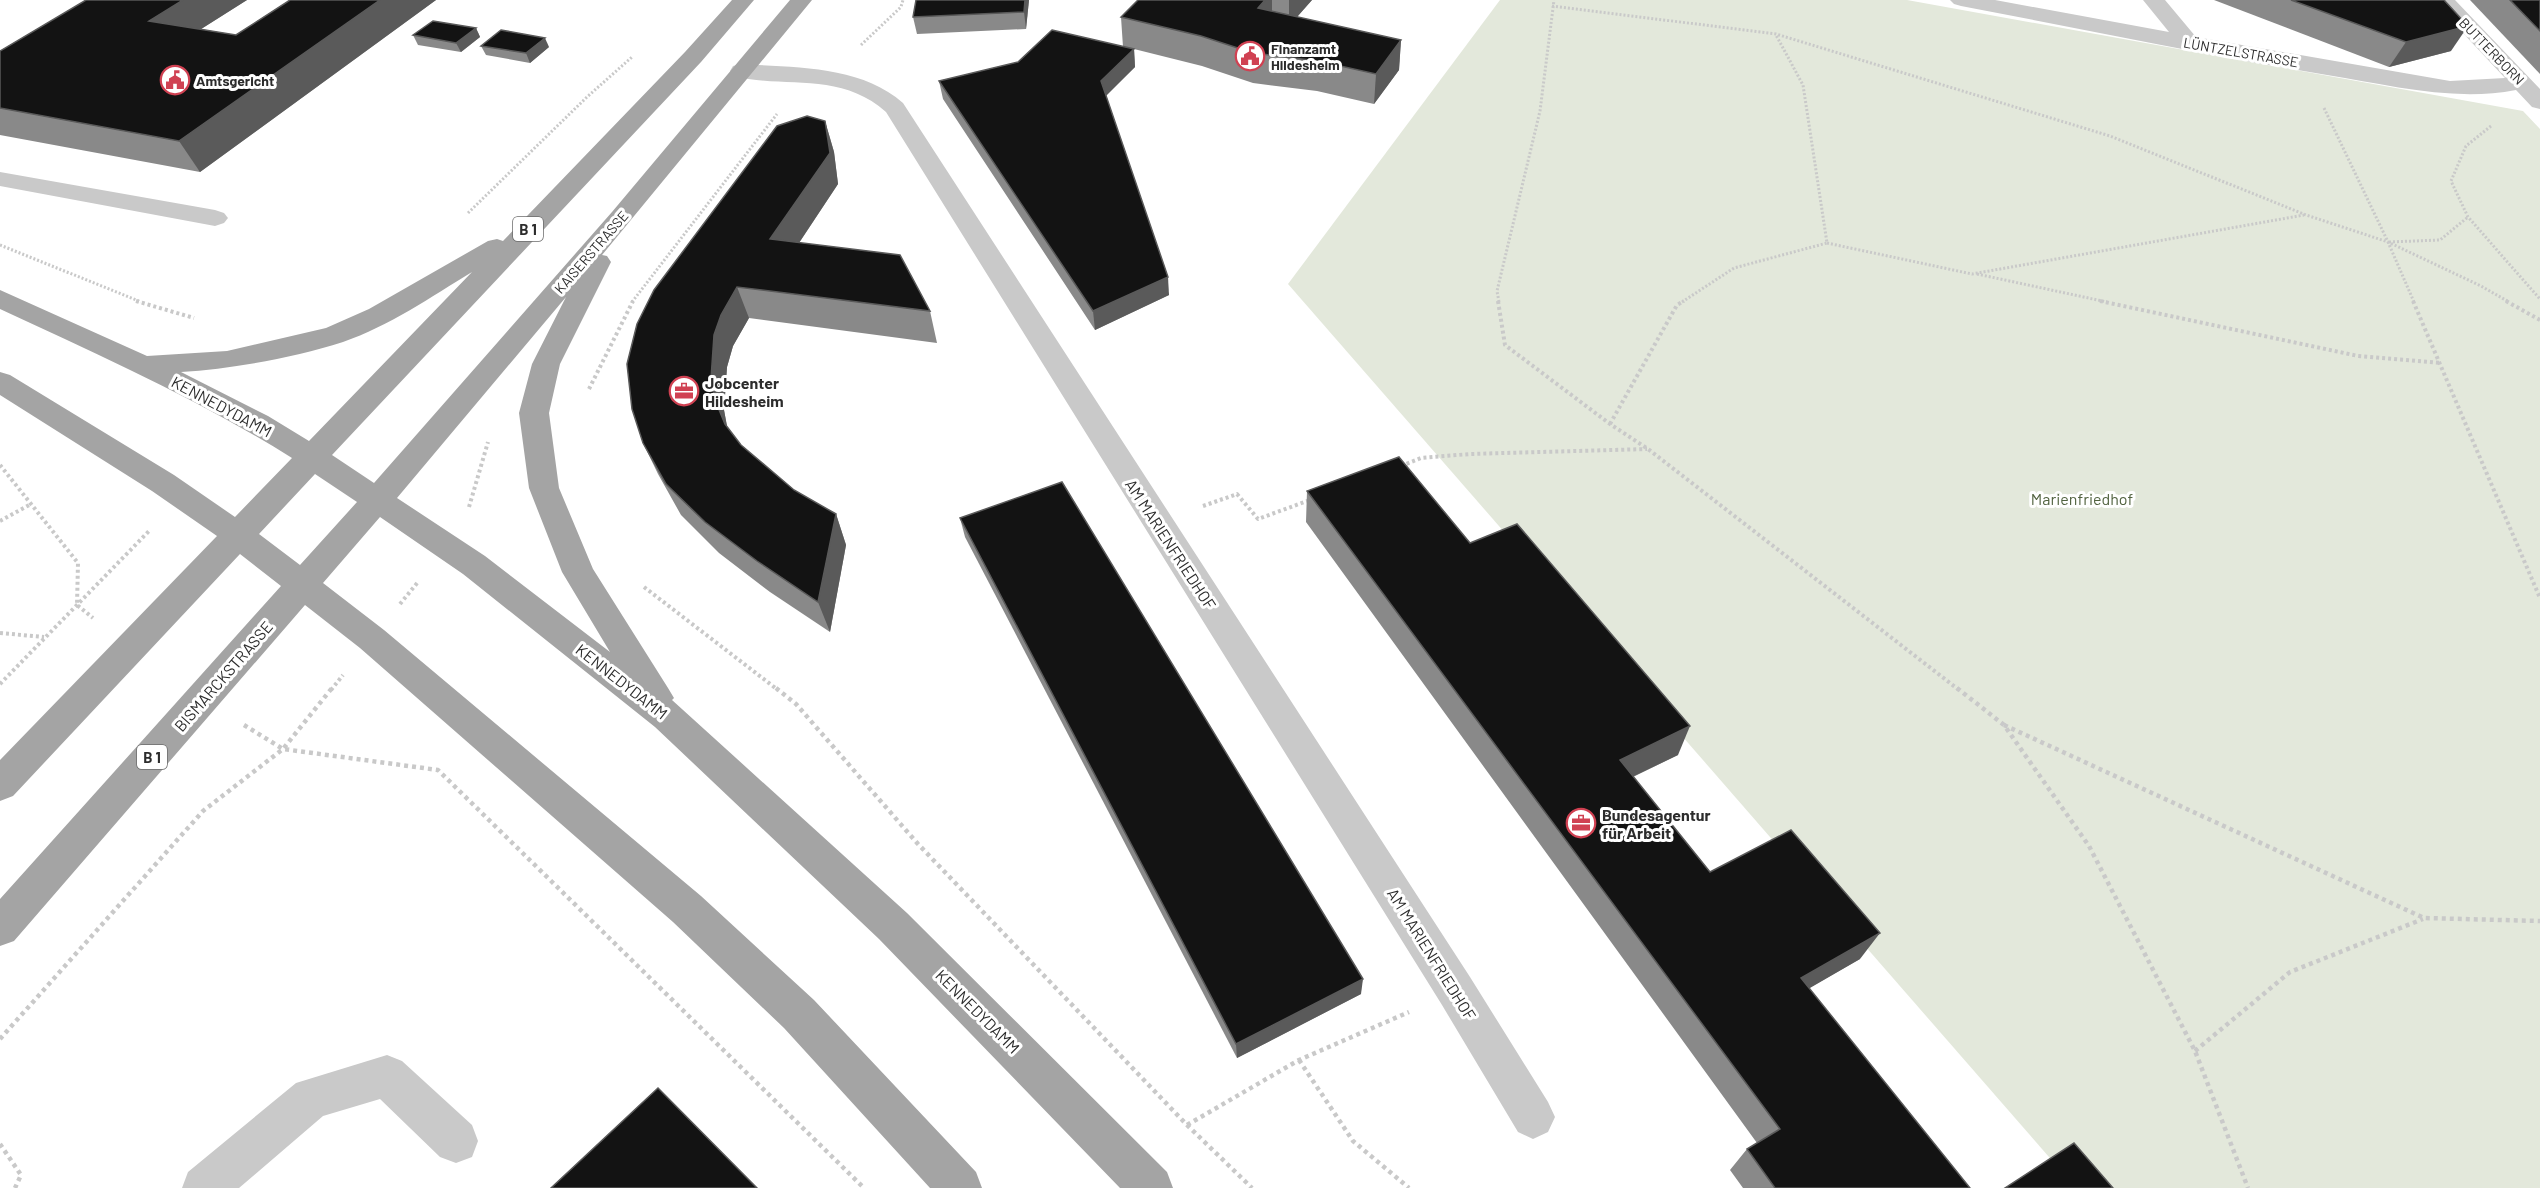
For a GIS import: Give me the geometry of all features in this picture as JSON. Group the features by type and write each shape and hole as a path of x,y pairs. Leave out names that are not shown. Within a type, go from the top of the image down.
{"main road":[{"name":"B 1","path":"0,785 693,57 743,0"},
{"name":"KAISERSTRASSE","path":"377,500 621,217 801,0"},
{"path":"621,217 546,364 534,413 544,488 578,572 668,717"},
{"path":"143,365 227,360 333,336 379,315 530,228"},
{"name":"KENNEDYDAMM","path":"0,298 143,365 258,423 474,565 668,717 893,926 1151,1188"},
{"path":"0,382 163,483 237,534 372,639 687,909 799,1014 960,1188"},
{"name":"B 1","path":"302,584 377,500"},
{"name":"BISMARCKSTRASSE","path":"0,928 174,733 302,584"}],"street":[{"name":"LÜNTZELSTRASSE","path":"1961,0 2303,64 2450,88 2495,87 2522,82"},
{"path":"2154,0 2189,43"},
{"name":"BUTTERBORN","path":"2443,0 2540,102"},
{"name":"AM MARIENFRIEDHOF","path":"741,70 819,78 857,86 877,93 895,108 1533,1116"},
{"path":"0,179 215,218"},
{"path":"204,1188 311,1098 387,1076 456,1141"}],"path":[{"path":"587,395 632,302 791,97 849,57 901,7 903,0"},
{"path":"1554,0 1540,111 1497,291 1505,345 1610,424 1648,449 2004,725 2424,918 2540,921"},
{"path":"1552,6 1776,34 2110,136 2306,215 2388,242 2481,286 2540,320"},
{"path":"1776,34 1803,85 1827,243"},
{"path":"463,218 634,54"},
{"path":"2303,64 2388,242 2540,598"},
{"path":"2495,87 2499,120 2466,146 2451,181 2468,218 2540,298"},
{"path":"1972,274 2306,215"},
{"path":"2388,242 2440,240 2468,218"},
{"path":"1610,424 1677,305 1734,268 1827,243 2358,356 2441,363"},
{"path":"0,245 134,300 195,319"},
{"path":"0,1039 202,811 283,749 447,547 464,525 491,433"},
{"path":"1400,466 1421,458 1470,454 1648,449"},
{"path":"0,465 78,563 77,605"},
{"path":"1157,522 1237,494 1258,519 1312,499"},
{"path":"0,684 182,497"},
{"path":"0,521 31,504"},
{"path":"641,585 796,704 918,844 1187,1125 1252,1188"},
{"path":"0,633 45,637"},
{"path":"2004,725 2089,846 2195,1051 2248,1188"},
{"path":"283,749 438,770 864,1188"},
{"path":"2195,1051 2290,972 2424,918"},
{"path":"1187,1125 1299,1060 1456,991"},
{"path":"1299,1060 1353,1141 1409,1188"},
{"path":"0,1144 21,1175 15,1188"}],"green space":[{"name":"Marienfriedhof","path":"1500,0 1907,0 2523,111 2540,129 2540,1188 2076,1188 1288,284"}],"building":[{"path":"86,0 183,0 149,21 236,35 290,0 380,0 179,141 0,108 0,51"},
{"path":"916,0 1025,0 1024,12 913,17"},
{"path":"1138,0 1265,0 1258,8 1401,40 1376,74 1318,61 1253,53 1201,36 1121,17"},
{"path":"2291,0 2444,0 2468,26 2406,42"},
{"path":"2510,0 2540,0 2540,31"},
{"path":"433,21 476,28 456,43 413,35"},
{"path":"501,30 545,38 526,53 481,46"},
{"path":"1052,30 1134,49 1101,81 1168,277 1093,311 939,81 1018,62"},
{"name":"Jobcenter Hildesheim","path":"807,116 825,121 830,153 770,239 900,255 930,311 737,287 721,315 714,335 711,379 715,400 725,424 741,445 794,490 836,514 818,602 705,522 666,484 643,443 632,409 627,364 637,324 654,290 777,126"},
{"name":"Bundesagentur für Arbeit","path":"1399,457 1470,543 1517,524 1690,726 1620,760 1710,872 1791,830 1880,933 1801,978 1970,1188 1775,1188 1747,1149 1780,1129 1307,491"},
{"path":"1062,482 1363,979 1236,1044 960,518"},
{"path":"658,1088 757,1188 551,1188"},
{"path":"2074,1143 2113,1188 2005,1188"}],"place":[{"name":"Finanzamt Hildesheim","path":"1250,56"},
{"name":"Amtsgericht","path":"175,80"},
{"name":"Jobcenter Hildesheim","path":"684,391"},
{"name":"Bundesagentur für Arbeit","path":"1581,823"}]}
